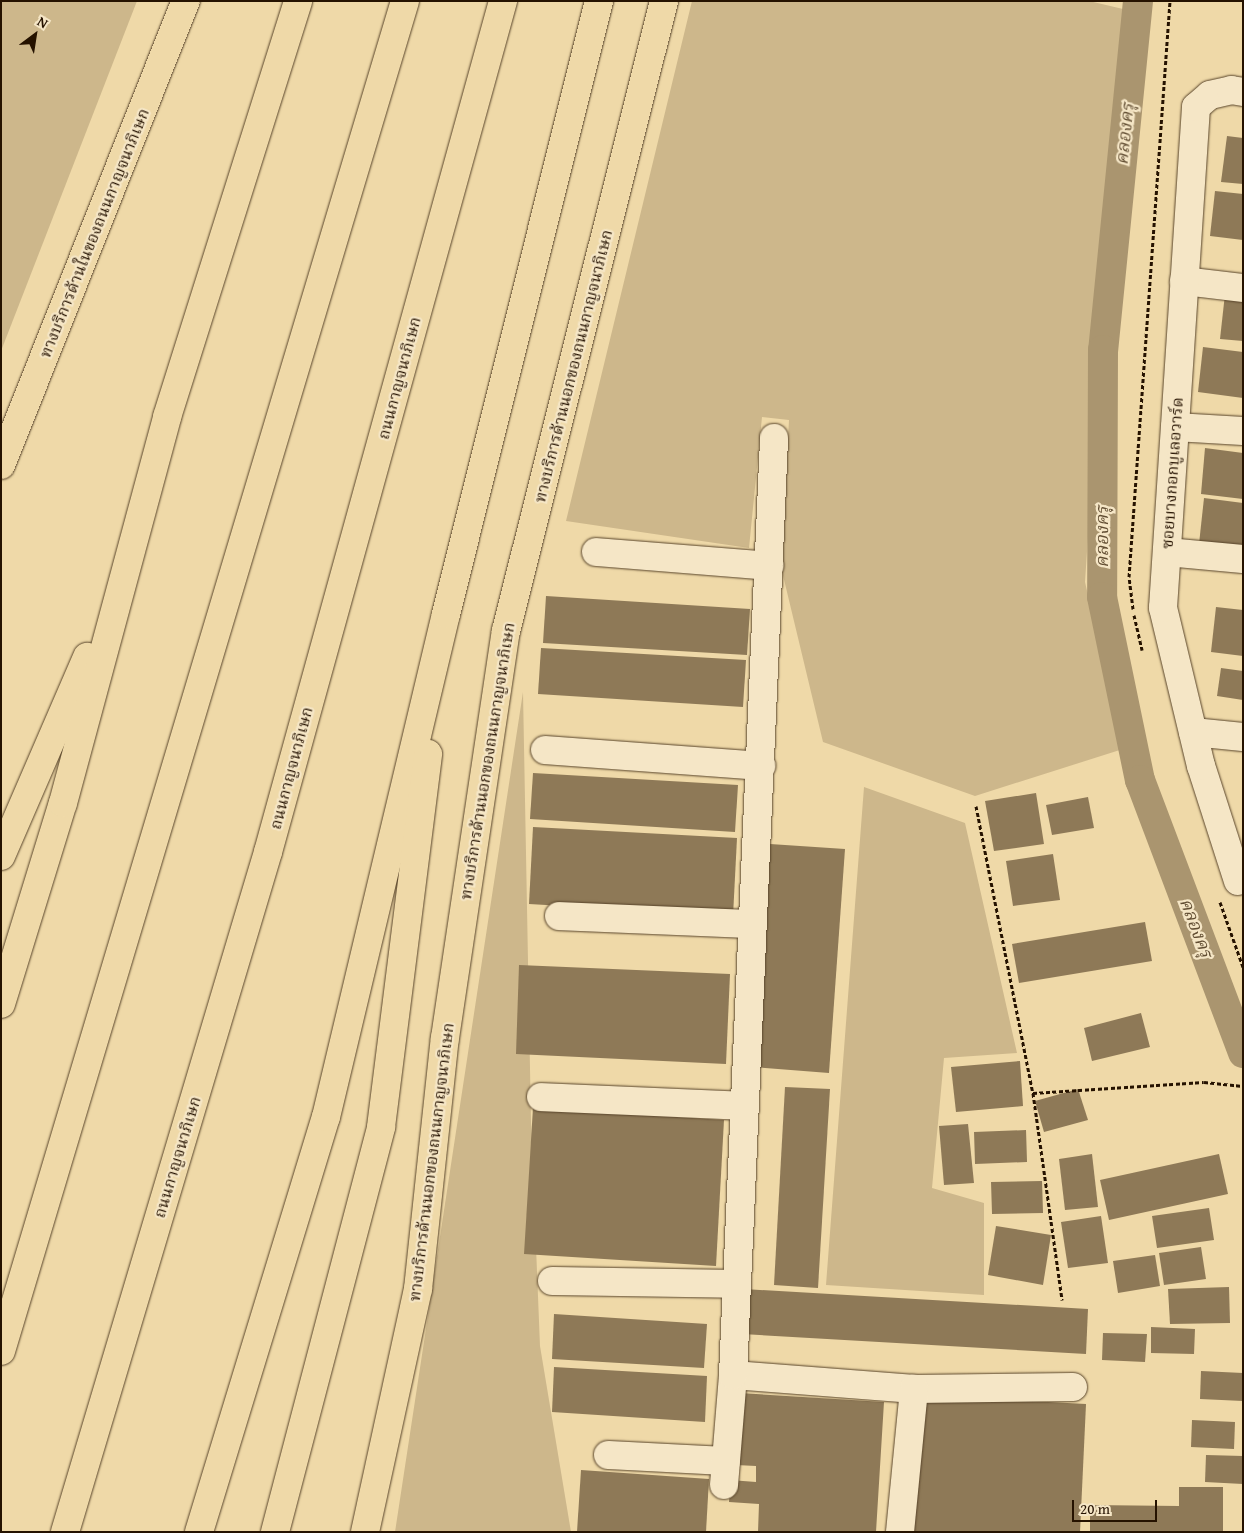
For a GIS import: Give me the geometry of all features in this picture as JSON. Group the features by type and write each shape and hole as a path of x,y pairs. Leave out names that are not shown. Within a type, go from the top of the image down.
{"main road":[{"name":"ทางบริการด้านในของถนนกาญจนาภิเษก","path":"1,465 186,1"},
{"path":"1,1004 63,804 122,578 167,416 298,1"},
{"path":"1,1351 405,1"},
{"name":"ถนนกาญจนาภิเษก","path":"65,1532 268,852 503,1"},
{"path":"199,1532 326,1117 446,614 600,1"},
{"name":"ทางบริการด้านนอกของถนนกาญจนาภิเษก","path":"365,1532 374,1505 418,1289 445,1038 506,631 664,2"},
{"path":"1,856 122,578"},
{"path":"275,1532 381,1127 446,614"}],"street":[{"name":"ซอยบางกอกบูเลอวาร์ด","path":"1238,881 1193,732 1163,608 1196,107 1210,95 1231,90 1243,92"},
{"path":"1184,281 1243,288"},
{"path":"1175,427 1243,431"},
{"path":"608,1455 725,1473 734,1375 774,438"},
{"path":"596,552 769,566"},
{"path":"1167,552 1243,559"},
{"path":"1193,732 1243,737"},
{"path":"546,750 761,766"},
{"path":"559,916 753,924"},
{"path":"541,1097 745,1106"},
{"path":"552,1281 737,1284"},
{"path":"734,1375 914,1388 1073,1387"},
{"path":"900,1532 914,1388"}],"path":[{"path":"976,806 1033,1093 1062,1300"},
{"path":"1033,1093 1204,1082 1243,1086"}],"shaded area":[{"path":"1,1 137,1 1,351"},
{"path":"692,1 1089,1 1123,9 1085,582 1123,749 975,796 823,742 781,567 789,420 762,417 749,548 566,521"},
{"path":"523,692 531,1122 540,1346 571,1532 395,1532"},
{"path":"864,787 965,823 1017,1053 944,1058 932,1188 984,1203 984,1295 826,1285"}],"building":[{"path":"1227,136 1243,138 1243,184 1221,182"},
{"path":"1215,191 1243,194 1243,240 1210,236"},
{"path":"1225,294 1243,296 1243,341 1220,339"},
{"path":"1203,347 1243,352 1243,398 1198,392"},
{"path":"1205,448 1243,453 1243,499 1201,494"},
{"path":"1204,498 1243,503 1243,549 1199,544"},
{"path":"546,596 750,609 747,655 543,643"},
{"path":"1216,607 1243,610 1243,656 1211,652"},
{"path":"541,648 746,660 743,707 538,694"},
{"path":"1221,668 1243,671 1243,700 1217,696"},
{"path":"533,773 738,785 735,832 530,819"},
{"path":"1036,793 1044,844 994,851 985,801"},
{"path":"1088,797 1094,828 1052,835 1046,805"},
{"path":"533,827 737,838 733,916 529,904"},
{"path":"770,844 845,849 829,1073 754,1067"},
{"path":"1053,854 1060,900 1013,906 1006,861"},
{"path":"1145,922 1152,961 1019,983 1012,944"},
{"path":"519,965 730,974 726,1064 516,1054"},
{"path":"1141,1013 1150,1047 1092,1061 1084,1028"},
{"path":"1020,1061 1023,1106 956,1112 951,1067"},
{"path":"785,1087 830,1089 818,1288 774,1285"},
{"path":"1078,1089 1088,1120 1044,1132 1035,1101"},
{"path":"533,1108 724,1120 716,1266 524,1254"},
{"path":"968,1124 974,1183 944,1185 939,1126"},
{"path":"1026,1130 1027,1162 975,1164 974,1132"},
{"path":"1092,1154 1098,1207 1065,1210 1059,1159"},
{"path":"1219,1154 1228,1194 1109,1220 1100,1180"},
{"path":"1042,1181 1043,1213 992,1214 991,1182"},
{"path":"1209,1208 1214,1240 1157,1248 1152,1216"},
{"path":"1101,1216 1108,1263 1068,1268 1061,1222"},
{"path":"996,1226 1051,1235 1043,1285 988,1275"},
{"path":"1201,1247 1206,1279 1164,1285 1159,1253"},
{"path":"1155,1255 1160,1286 1118,1293 1113,1261"},
{"path":"1229,1287 1230,1323 1170,1324 1168,1289"},
{"path":"744,1289 1088,1309 1086,1354 742,1334"},
{"path":"554,1314 707,1324 704,1368 552,1359"},
{"path":"1151,1327 1195,1329 1194,1354 1151,1353"},
{"path":"1103,1333 1147,1334 1145,1362 1102,1360"},
{"path":"554,1367 707,1376 705,1422 552,1412"},
{"path":"1201,1371 1243,1373 1243,1401 1200,1399"},
{"path":"740,1393 884,1402 876,1532 758,1532 759,1504 729,1502 730,1480 756,1482 756,1466 736,1465"},
{"path":"920,1395 1086,1404 1080,1532 914,1532"},
{"path":"1192,1420 1235,1422 1234,1449 1191,1447"},
{"path":"1206,1455 1243,1456 1243,1484 1205,1482"},
{"path":"581,1470 709,1479 706,1532 577,1532"},
{"path":"1179,1487 1223,1487 1223,1532 1090,1532 1090,1505 1179,1506"}],"waterway":[{"name":"คลองครุ","path":"1138,1 1103,350 1102,597 1140,780 1243,1053"}]}
